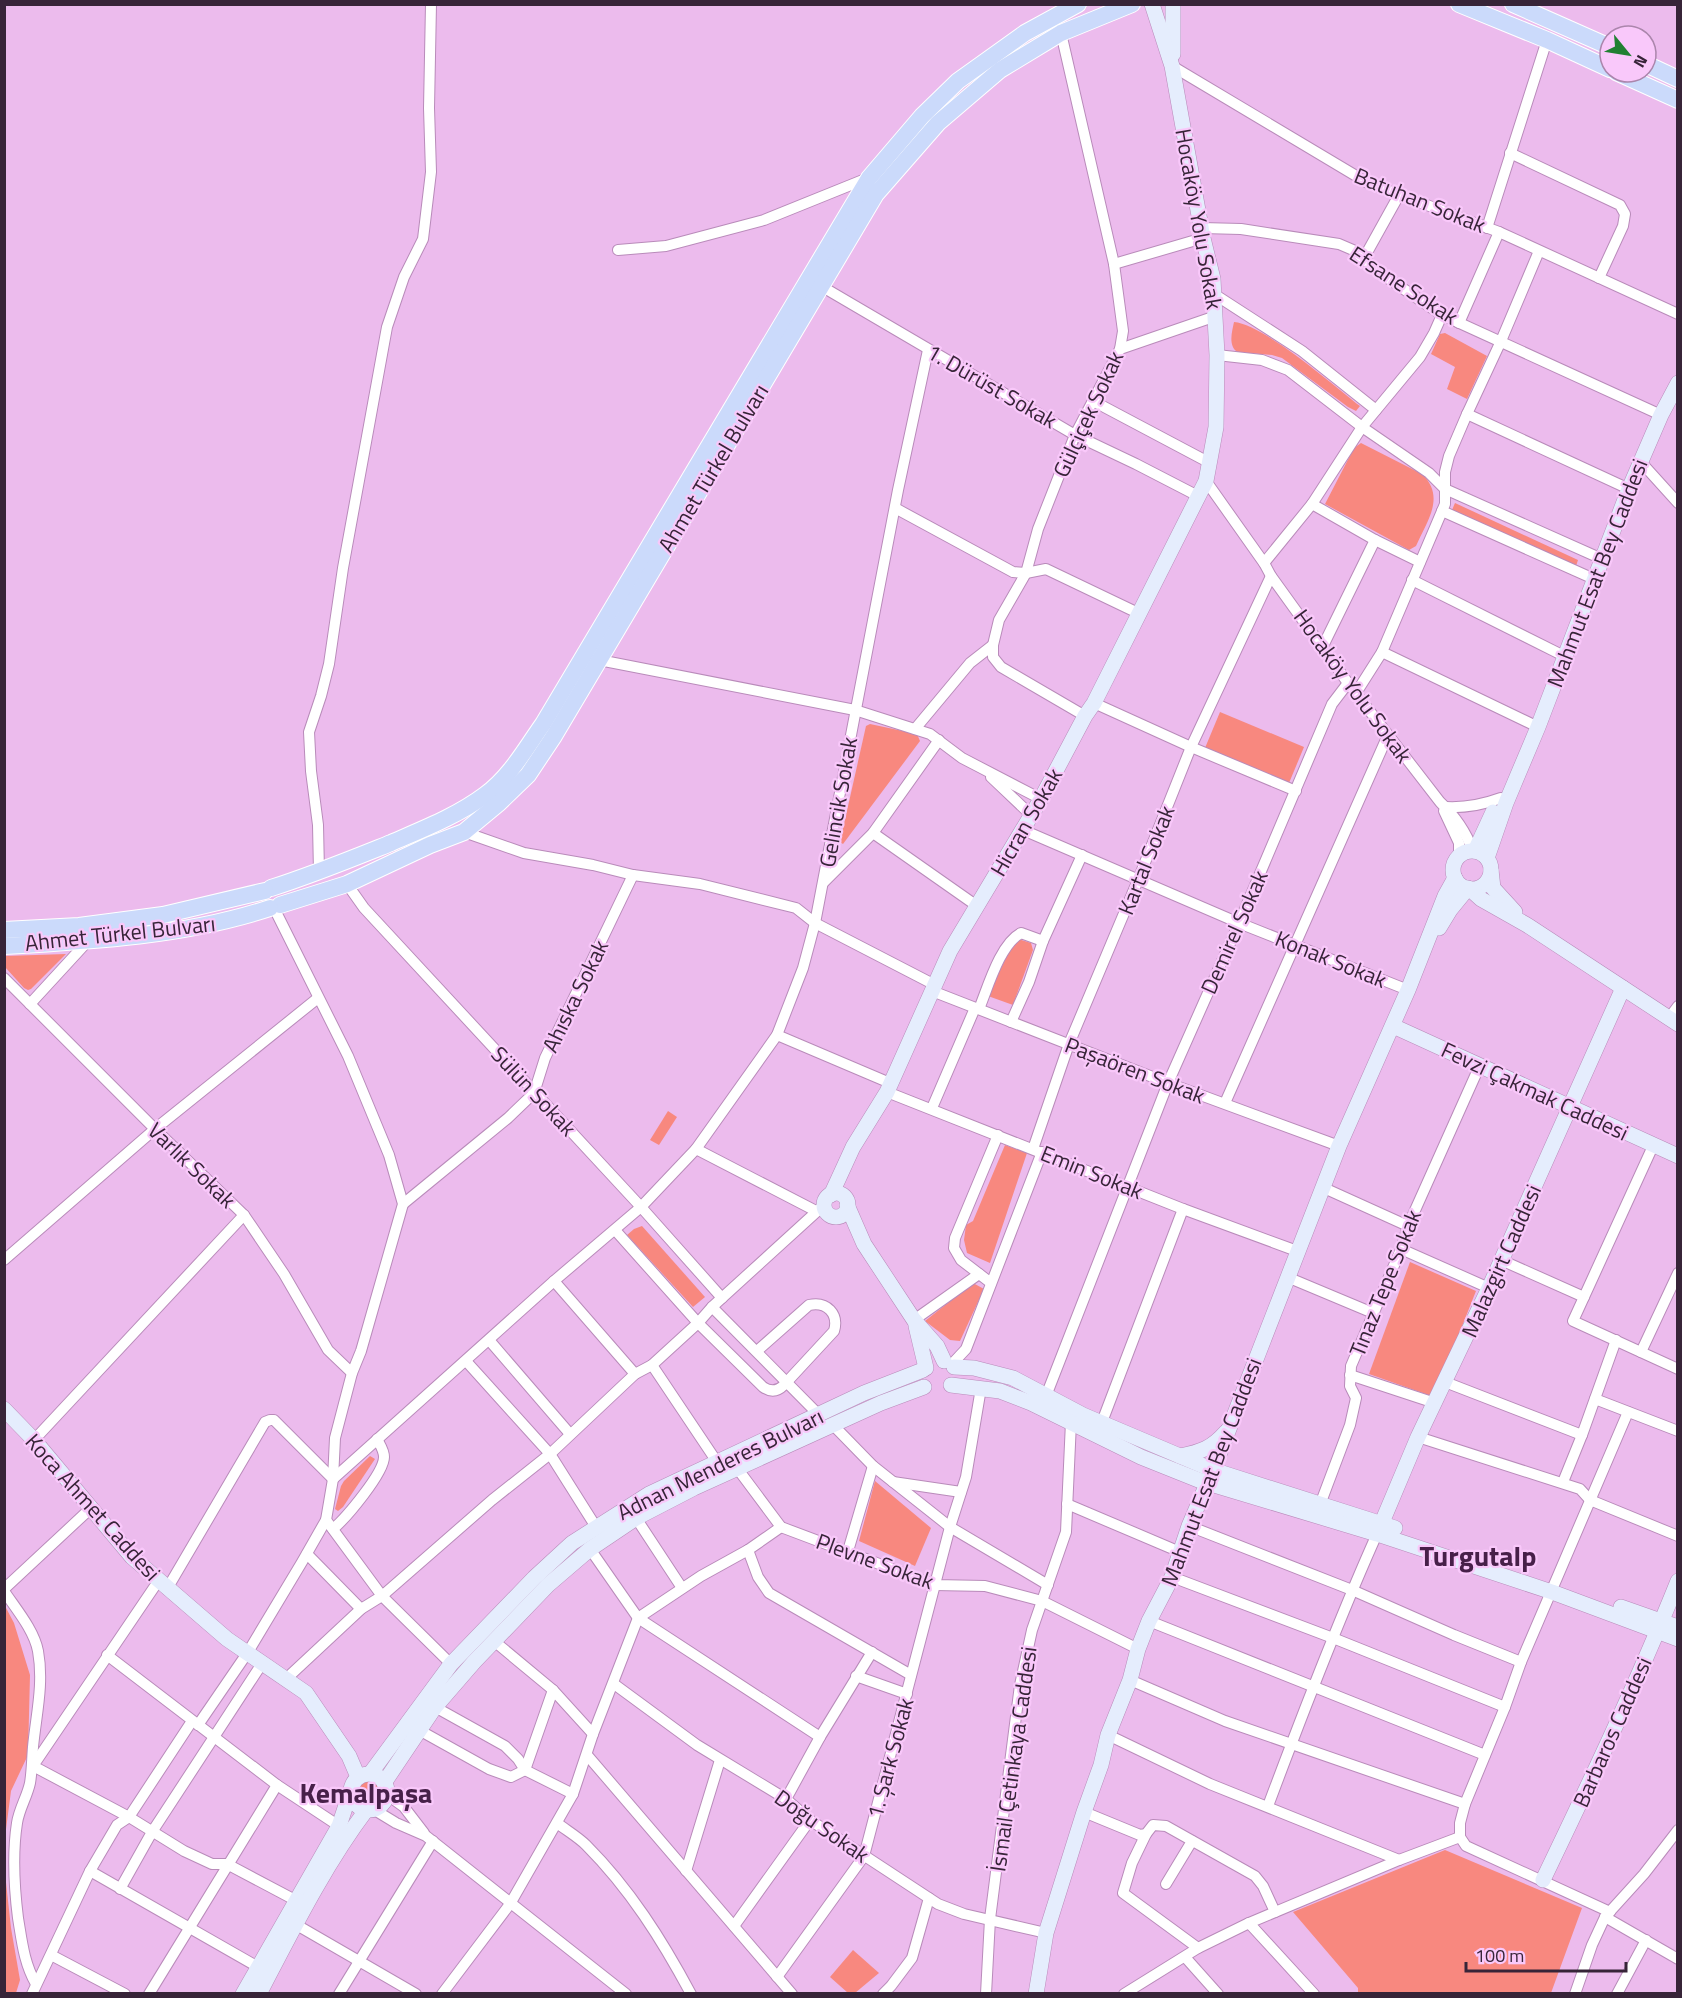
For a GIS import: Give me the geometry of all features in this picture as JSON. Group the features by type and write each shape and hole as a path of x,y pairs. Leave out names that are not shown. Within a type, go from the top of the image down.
{"main road":[{"name":"Ahmet Türkel Bulvarı","path":"4,930 79,926 164,915 268,889 319,873 425,828 486,795 509,772 543,724 869,178 922,116 958,81 1025,33 1078,4"},
{"name":"Ahmet Türkel Bulvarı","path":"4,946 87,942 233,920 347,884 430,845 464,832 499,803 528,775 554,736 876,194 938,123 1000,70 1061,33 1132,4"},
{"path":"1152,4 1172,66"},
{"path":"1172,66 1173,4"},
{"path":"1459,4 1598,63"},
{"path":"1514,4 1598,42"},
{"name":"Hocaköy Yolu Sokak","path":"1172,66 1213,279 1216,316 1216,427 1206,481 1198,496"},
{"path":"1658,70 1677,79"},
{"path":"1642,84 1677,100"},
{"name":"Mahmut Esat Bey Caddesi","path":"1522,766 1640,461 1677,383"},
{"name":"Hicran Sokak","path":"833,1205 846,1176 853,1147 888,1087 950,951 1041,799 1094,703 1198,496"},
{"path":"1419,962 1450,910 1469,888 1476,888 1486,882 1477,857 1501,798 1522,766"},
{"path":"1522,766 1506,803 1477,857 1453,866 1458,883 1623,988 1674,1016"},
{"path":"1477,857 1493,888 1527,925"},
{"path":"1419,962 1444,896 1455,878"},
{"path":"268,889 263,901 274,907"},
{"name":"Mahmut Esat Bey Caddesi","path":"1036,1994 1046,1933 1101,1765 1108,1735 1130,1680 1138,1649 1149,1621 1172,1577 1189,1526 1339,1146 1419,962"},
{"name":"Malazgirt Caddesi","path":"1379,1529 1418,1437 1490,1288 1623,988"},
{"name":"Fevzi Çakmak Caddesi","path":"1393,1026 1677,1156"},
{"path":"833,1205 864,1244 914,1320 957,1371 955,1381 951,1385"},
{"path":"914,1320 925,1369"},
{"path":"1210,1477 1180,1456 1083,1415 1013,1378 950,1364 933,1364 925,1369 920,1378 924,1387 930,1389 951,1385 1000,1391 1071,1422 1141,1457 1379,1529 1554,1587 1660,1627 1677,1639"},
{"name":"Adnan Menderes Bulvarı","path":"243,1994 339,1826 360,1780 451,1664 534,1578 572,1544 649,1494 864,1393 925,1369"},
{"name":"Adnan Menderes Bulvarı","path":"259,1994 295,1924 345,1838 370,1809 382,1803 385,1788 435,1707 548,1585 590,1549 636,1518 737,1468 924,1387"},
{"name":"Koca Ahmet Caddesi","path":"7,1416 34,1440 132,1557 227,1639 306,1693 349,1756 360,1780"},
{"path":"1180,1456 1198,1452 1216,1443 1228,1430"},
{"name":"Barbaros Caddesi","path":"1542,1880 1587,1788 1660,1627 1677,1581"},
{"path":"1660,1627 1677,1627"},
{"path":"370,1809 362,1808 353,1801 360,1780 381,1778 385,1788"}],"street":[{"path":"319,873 318,825 309,732 329,663 343,568 387,327 404,277 423,239 431,172 429,108 431,4"},
{"name":"Gülçiçek Sokak","path":"993,645 999,620 1026,573 1038,529 1075,435 1120,349 1123,331 1114,264 1061,33"},
{"path":"1487,228 1547,40"},
{"name":"Batuhan Sokak","path":"1172,66 1368,183 1499,232 1677,314"},
{"path":"1510,153 1620,205 1625,214 1623,226 1599,278"},
{"path":"618,250 666,246 764,220 869,178"},
{"path":"1364,258 1399,195"},
{"name":"Efsane Sokak","path":"1114,264 1203,233 1241,229 1329,242 1353,250 1383,275 1442,315 1661,416"},
{"path":"1459,323 1499,232"},
{"path":"1356,693 1382,652 1445,504 1445,472 1449,456 1502,341 1539,251"},
{"name":"1. Dürüst Sokak","path":"821,286 1075,435 1198,496"},
{"path":"1214,294 1302,351 1376,410"},
{"path":"1264,563 1312,504 1362,427 1420,357 1442,315"},
{"path":"1120,349 1216,316"},
{"name":"Gelincik Sokak","path":"333,1479 640,1207 696,1149 777,1035 803,968 814,923 928,350"},
{"path":"1217,355 1262,360 1288,370 1362,427 1430,473 1445,489 1602,559"},
{"path":"1093,401 1210,463"},
{"path":"1467,414 1629,489"},
{"path":"1640,461 1677,503"},
{"name":"Hocaköy Yolu Sokak","path":"1206,481 1322,648 1467,836 1477,857"},
{"path":"1312,504 1374,540 1420,562"},
{"path":"895,508 1013,572 1026,573 1046,569 1138,613"},
{"path":"1442,511 1594,579"},
{"path":"1322,648 1374,540"},
{"name":"Kartal Sokak","path":"950,1364 966,1349 991,1283 1038,1151 1068,1044 1138,880 1191,747 1270,576"},
{"path":"1412,580 1564,656"},
{"path":"915,729 970,663 993,645"},
{"path":"993,645 993,657 1001,667 1085,716"},
{"path":"1382,652 1538,727"},
{"path":"599,660 855,710 930,734 962,758 1041,799"},
{"name":"Demirel Sokak","path":"1046,1396 1168,1083 1332,704 1348,683"},
{"path":"1094,703 1296,791"},
{"path":"1225,1104 1388,735"},
{"path":"823,882 873,833 939,740"},
{"path":"982,768 1031,815"},
{"path":"1443,805 1465,808 1501,798"},
{"name":"Konak Sokak","path":"1023,830 1239,923 1408,990"},
{"name":"Paşaören Sokak","path":"464,832 524,853 593,865 633,875 700,884 796,908 814,923 933,988 977,1008 1168,1083 1339,1146"},
{"path":"873,833 977,906"},
{"path":"1011,1022 1029,982 1043,941 1082,855"},
{"name":"Ahıska Sokak","path":"403,1204 508,1118 534,1093 545,1058 633,875"},
{"name":"Sülün Sokak","path":"347,884 364,908 722,1298"},
{"path":"34,1989 90,1871 117,1825 129,1817 248,1652 326,1520 333,1479 335,1438 352,1373 361,1352 403,1204 388,1155 348,1056 274,907"},
{"path":"932,1108 1006,945 1014,936 1021,933 1043,941"},
{"path":"30,1004 87,942"},
{"name":"Varlık Sokak","path":"4,978 244,1215 284,1274 328,1350 352,1373"},
{"path":"4,1260 155,1129 318,998"},
{"name":"Emin Sokak","path":"777,1035 932,1108 1183,1209 1298,1251"},
{"name":"Tınaz Tepe Sokak","path":"1318,1511 1350,1425 1356,1398 1350,1386 1351,1366 1401,1249 1408,1226 1480,1065"},
{"path":"991,1283 961,1260 954,1248 955,1238 998,1135"},
{"path":"1653,1146 1573,1322 1677,1369"},
{"path":"287,1678 361,1610 382,1596 492,1500 550,1454 635,1374 652,1365 698,1323 712,1306 833,1205 696,1149"},
{"path":"1324,1188 1408,1226"},
{"path":"1102,1422 1183,1209"},
{"path":"34,1440 244,1215"},
{"path":"615,1230 698,1323 766,1389 777,1390 787,1383 834,1331 835,1317 830,1309 820,1304 809,1305 757,1351"},
{"path":"1401,1249 1490,1288"},
{"path":"1501,1260 1584,1297"},
{"path":"1641,1352 1677,1273"},
{"path":"914,1320 979,1274"},
{"path":"1287,1277 1373,1313"},
{"path":"554,1281 635,1374"},
{"path":"712,1306 819,1415"},
{"path":"489,1340 570,1434"},
{"path":"1563,1482 1616,1340"},
{"path":"466,1361 550,1454 597,1527"},
{"path":"652,1365 717,1462"},
{"path":"1350,1375 1435,1403"},
{"path":"1445,1382 1582,1435"},
{"name":"1. Şark Sokak","path":"777,1977 864,1856 950,1527 966,1477 981,1388"},
{"path":"1595,1398 1677,1431"},
{"path":"1628,1412 1521,1662 1465,1804 1460,1824 1460,1837 1466,1846 1542,1880 1607,1914 1677,1959"},
{"path":"33,1766 107,1655 163,1585 265,1422 274,1420 333,1479"},
{"name":"İsmail Çetinkaya Caddesi","path":"986,1994 990,1919 1020,1685 1032,1630 1066,1532 1071,1422"},
{"path":"834,1426 873,1466 950,1527 1048,1584"},
{"path":"1418,1437 1563,1482 1580,1489 1590,1500 1677,1536"},
{"path":"333,1529 344,1520 382,1465 384,1452 377,1439"},
{"path":"848,1551 873,1466"},
{"path":"442,1994 510,1904 573,1794 593,1734 638,1618 682,1588 748,1550 780,1527 737,1468"},
{"path":"893,1482 961,1492"},
{"path":"1067,1504 1180,1552"},
{"path":"34,1989 23,1954 14,1878 17,1821 33,1766 40,1675 38,1650 31,1633 4,1590 91,1508"},
{"path":"636,1518 682,1588"},
{"path":"326,1520 382,1596 451,1664"},
{"path":"1189,1526 1352,1590 1521,1662"},
{"name":"Plevne Sokak","path":"780,1527 935,1585 985,1586 1042,1601 1138,1649"},
{"path":"1268,1806 1313,1685 1379,1529"},
{"path":"590,1549 638,1618 820,1737"},
{"path":"748,1550 758,1577 769,1593 911,1675"},
{"path":"307,1554 361,1610"},
{"path":"1172,1577 1334,1638 1505,1707"},
{"path":"1149,1621 1485,1755"},
{"path":"494,1641 553,1690 593,1734"},
{"path":"786,1799 820,1737 872,1652"},
{"path":"107,1655 277,1785 339,1826"},
{"path":"120,1889 152,1833 263,1662"},
{"path":"856,1676 907,1694"},
{"path":"1130,1680 1225,1721 1465,1804"},
{"name":"Doğu Sokak","path":"614,1684 720,1760 786,1799 810,1820 938,1904 964,1914 1046,1933"},
{"path":"419,1730 499,1773 511,1777 525,1770 553,1690"},
{"path":"435,1707 505,1746 525,1770 573,1794"},
{"path":"1108,1735 1210,1784 1399,1860"},
{"path":"587,1755 792,1994"},
{"path":"686,1871 720,1760"},
{"path":"33,1766 212,1864 227,1864 296,1900"},
{"path":"149,1994 277,1785"},
{"path":"385,1788 405,1807 429,1839"},
{"path":"370,1809 429,1839 614,1990 626,1994"},
{"path":"1084,1812 1140,1835 1146,1834"},
{"path":"734,1926 810,1820"},
{"path":"556,1823 585,1844 625,1889 652,1925 691,1994"},
{"path":"1198,1948 1123,1893 1132,1863 1153,1825 1166,1826 1255,1876 1263,1886 1275,1912"},
{"path":"1575,1994 1592,1945 1607,1914 1644,1874 1677,1830"},
{"path":"1124,1994 1198,1948 1249,1923 1460,1837"},
{"path":"339,1994 429,1839"},
{"path":"1166,1884 1192,1841"},
{"path":"90,1871 258,1967"},
{"path":"891,1991 912,1958 929,1898"},
{"path":"1249,1923 1314,1994"},
{"path":"295,1924 416,1994"},
{"path":"1617,1994 1646,1940"},
{"path":"51,1955 125,1994"},
{"path":"1185,1957 1218,1994"}],"shaded area":[{"path":"1234,322 1263,333 1280,344 1360,406 1356,411 1348,407 1282,358 1237,352 1232,346"},
{"path":"1445,333 1487,356 1467,399 1447,389 1455,367 1431,354 1440,334"},
{"path":"1361,443 1422,474 1433,491 1434,500 1429,518 1416,546 1409,550 1325,504 1354,448"},
{"path":"1455,503 1578,560 1576,566 1452,510"},
{"path":"1220,712 1304,747 1289,783 1205,748"},
{"path":"870,724 917,734 920,741 843,844 840,842 866,726"},
{"path":"1018,939 1031,943 1033,950 1013,1005 988,996 1013,942"},
{"path":"66,954 28,990 5,967 5,956"},
{"path":"668,1111 677,1117 659,1145 650,1140"},
{"path":"1005,1145 1027,1153 990,1263 967,1253 964,1240 966,1225 973,1221"},
{"path":"642,1226 705,1297 693,1307 627,1235"},
{"path":"1410,1262 1476,1291 1434,1397 1369,1374"},
{"path":"973,1283 984,1289 960,1341 950,1340 925,1321"},
{"path":"370,1456 375,1459 338,1511 335,1509 341,1486"},
{"path":"875,1481 931,1528 915,1566 859,1541"},
{"path":"5,1606 14,1623 30,1675 28,1755 11,1791 5,1837"},
{"path":"368,1780 376,1783 379,1791 376,1799 368,1802 360,1799 357,1791 360,1783"},
{"path":"1445,1850 1582,1908 1551,1993 1358,1993 1358,1988 1293,1912"},
{"path":"4,1864 11,1928 20,1980 16,1993 5,1993"},
{"path":"853,1950 879,1973 855,1993 848,1993 830,1977"}],"district":[{"name":"Turgutalp","path":"1478,1555"},
{"name":"Kemalpaşa","path":"366,1792"}]}
